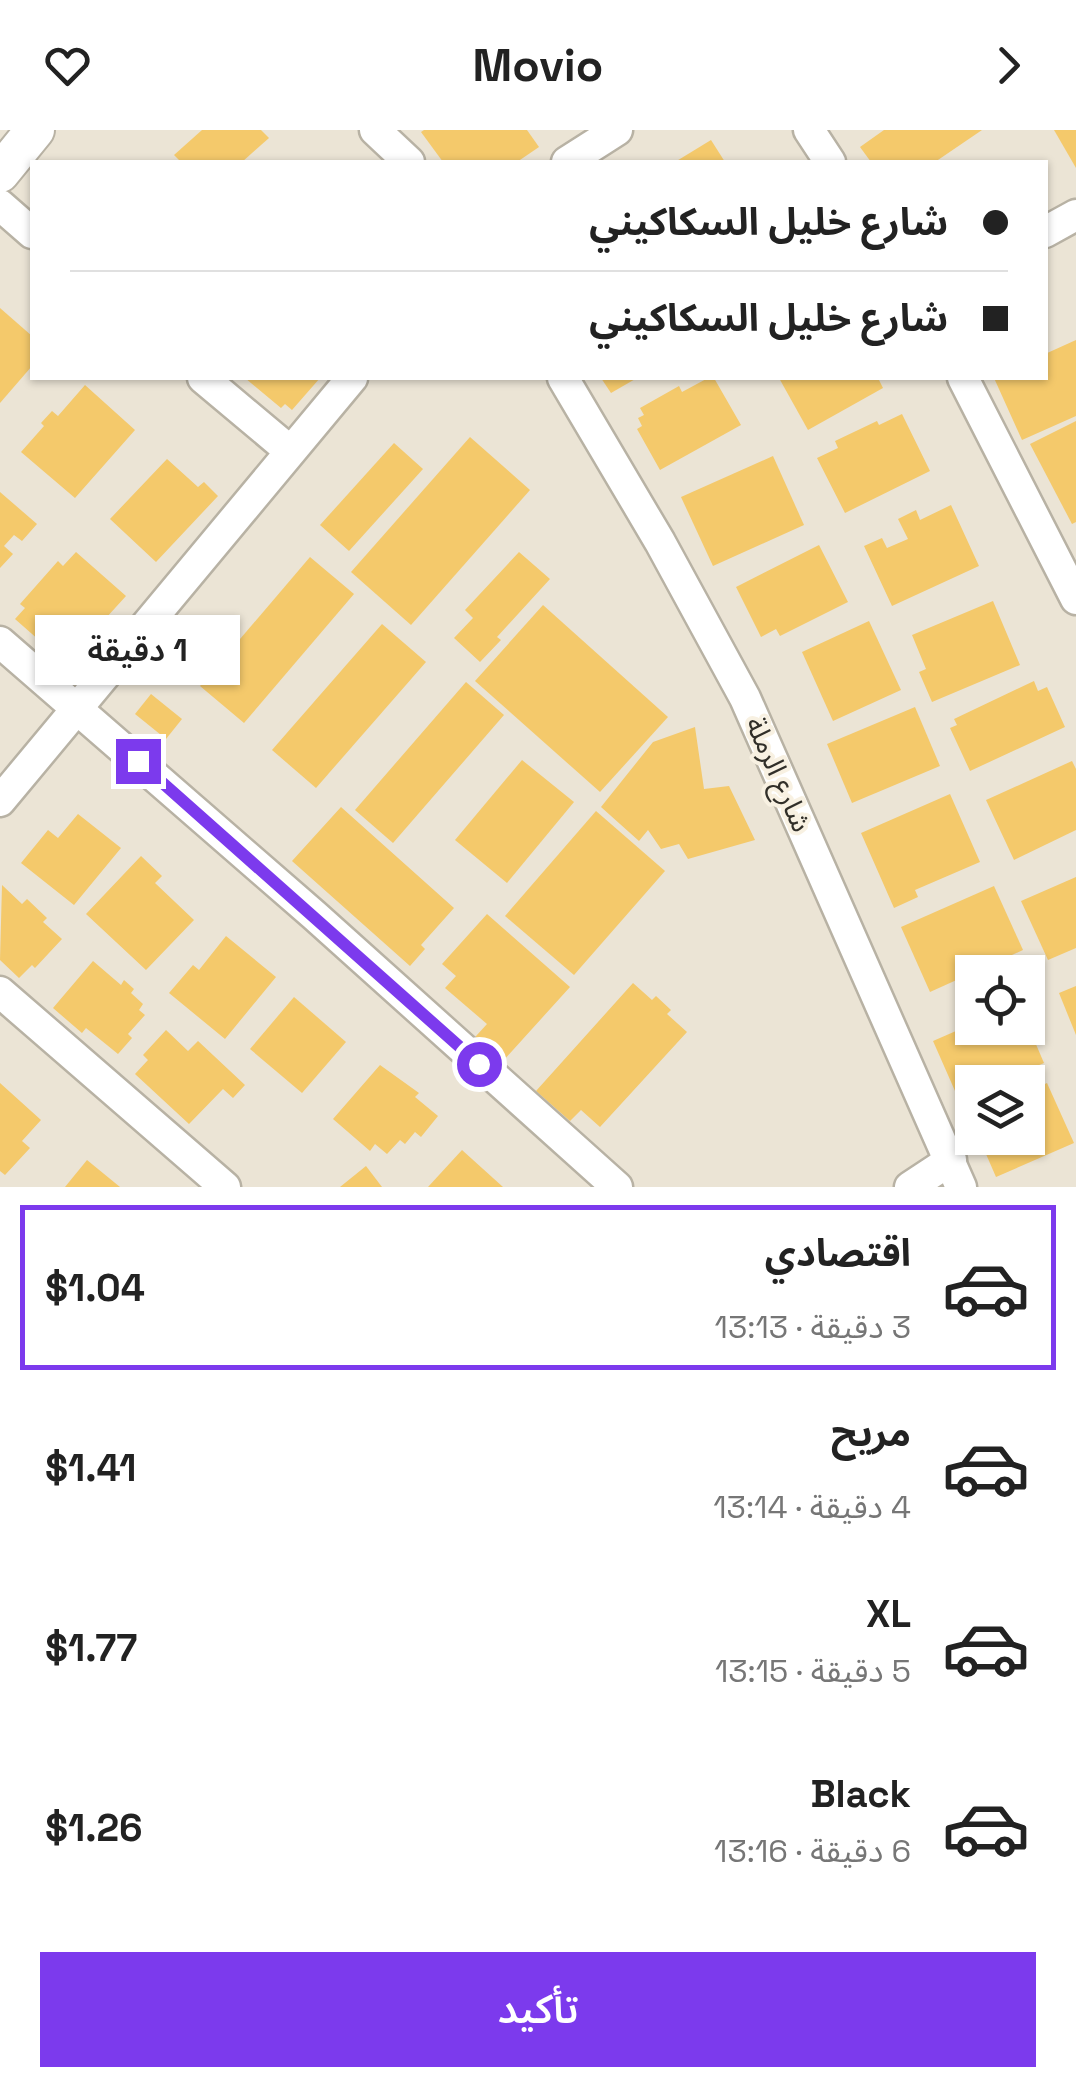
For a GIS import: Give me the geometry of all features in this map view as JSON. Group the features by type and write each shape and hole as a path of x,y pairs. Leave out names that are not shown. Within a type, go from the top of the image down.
{"street":[{"path":"0,172 35,130"},
{"path":"375,130 407,160"},
{"path":"569,160 617,130"},
{"path":"809,130 829,160"},
{"path":"0,205 30,231"},
{"path":"1048,230 1076,215"},
{"path":"205,380 290,450"},
{"path":"0,801 350,380"},
{"name":"شارع الرملة","path":"564,380 660,542 745,698 956,1174"},
{"path":"964,380 1076,599"},
{"path":"0,642 617,1187"},
{"path":"0,992 226,1187"},
{"path":"910,1187 956,1174"}],"building":[{"path":"202,130 261,130 269,138 244,160 179,160 174,155"},
{"path":"527,130 539,147 520,160 442,160 421,132"},
{"path":"884,130 982,130 938,160 870,160 860,147"},
{"path":"1054,130 1076,130 1076,168"},
{"path":"711,140 724,160 678,160"},
{"path":"0,308 30,334 30,368 0,403"},
{"path":"1076,340 1076,416 1022,440 995,380 1048,380 1048,353"},
{"path":"247,380 318,380 292,410 285,404 281,408"},
{"path":"602,380 634,380 611,393"},
{"path":"704,380 715,380 741,425 660,470 637,429 642,426 638,418 644,415 640,408 679,386 682,392"},
{"path":"780,380 879,380 883,388 808,430"},
{"path":"85,385 135,430 75,498 21,452 52,411 58,416"},
{"path":"902,414 930,471 845,513 817,458 838,448 835,441"},
{"path":"1076,421 1076,522 1072,524 1030,444"},
{"path":"470,437 530,490 411,625 351,572"},
{"path":"394,443 423,469 349,551 320,525"},
{"path":"773,456 804,525 713,566 681,497"},
{"path":"167,459 198,487 204,482 218,496 156,562 110,519"},
{"path":"0,492 37,524 22,541 14,535 4,546 13,554 0,568"},
{"path":"951,505 979,566 892,606 864,546 882,538 887,548 908,539 898,519 916,510 920,520"},
{"path":"819,545 848,602 780,636 776,629 761,637 736,587"},
{"path":"76,552 126,596 65,663 15,619 25,608 20,604 58,561 63,566"},
{"path":"519,552 550,579 497,637 501,640 480,662 454,638 473,618 465,610"},
{"path":"310,557 354,594 244,723 200,686"},
{"path":"993,601 1020,665 932,702 919,672 926,669 912,635"},
{"path":"543,605 668,717 600,792 475,681"},
{"path":"869,621 901,690 833,721 802,652"},
{"path":"382,624 426,662 316,788 272,750"},
{"path":"1034,681 1038,691 1047,687 1065,727 970,771 950,728 957,725 954,719"},
{"path":"466,682 504,715 393,843 355,810"},
{"path":"151,694 182,719 166,739 135,714"},
{"path":"915,707 940,766 852,803 827,744"},
{"path":"695,727 704,789 729,786 755,840 688,859 679,844 661,849 648,830 639,841 601,807 653,742"},
{"path":"522,760 574,802 507,883 455,840"},
{"path":"1072,761 1076,769 1076,830 1014,860 986,800"},
{"path":"950,794 980,862 915,890 918,897 894,908 861,833"},
{"path":"341,807 454,908 421,945 425,949 410,966 292,861"},
{"path":"596,811 665,871 574,975 505,916"},
{"path":"78,814 121,848 74,905 21,863 48,830 58,838"},
{"path":"141,856 162,876 155,883 194,920 146,970 86,914"},
{"path":"1076,877 1076,948 1048,960 1021,901"},
{"path":"2,885 22,904 27,899 47,918 43,922 62,939 35,968 32,965 19,978 0,960"},
{"path":"994,886 1023,950 1012,955 955,955 955,981 930,992 901,927"},
{"path":"487,914 570,987 494,1071 466,1047 487,1024 445,988 456,976 442,964"},
{"path":"226,936 276,977 225,1039 169,993 193,965 199,970"},
{"path":"93,961 121,985 124,980 143,1004 139,1010 145,1015 128,1034 132,1038 118,1054 86,1028 82,1033 53,1008"},
{"path":"633,983 652,1000 656,996 671,1010 667,1014 687,1032 600,1127 581,1110 570,1121 536,1091"},
{"path":"1076,986 1076,1035 1059,993"},
{"path":"294,997 346,1042 302,1093 250,1049"},
{"path":"166,1030 188,1051 198,1041 245,1085 233,1098 223,1089 189,1124 135,1074 148,1060 143,1055"},
{"path":"955,1031 955,1045 1036,1045 1044,1063 955,1065 955,1091 933,1041"},
{"path":"380,1065 419,1093 415,1097 438,1116 421,1137 415,1132 405,1144 400,1140 387,1154 375,1144 370,1151 333,1119"},
{"path":"0,1083 41,1120 22,1141 30,1148 5,1175 0,1171"},
{"path":"1045,1084 1074,1143 996,1177 986,1155 1045,1155"},
{"path":"462,1150 503,1187 428,1187"},
{"path":"87,1160 120,1187 65,1187"},
{"path":"366,1166 382,1187 340,1187"}],"route":[{"path":"138,761 479,1064"}]}
